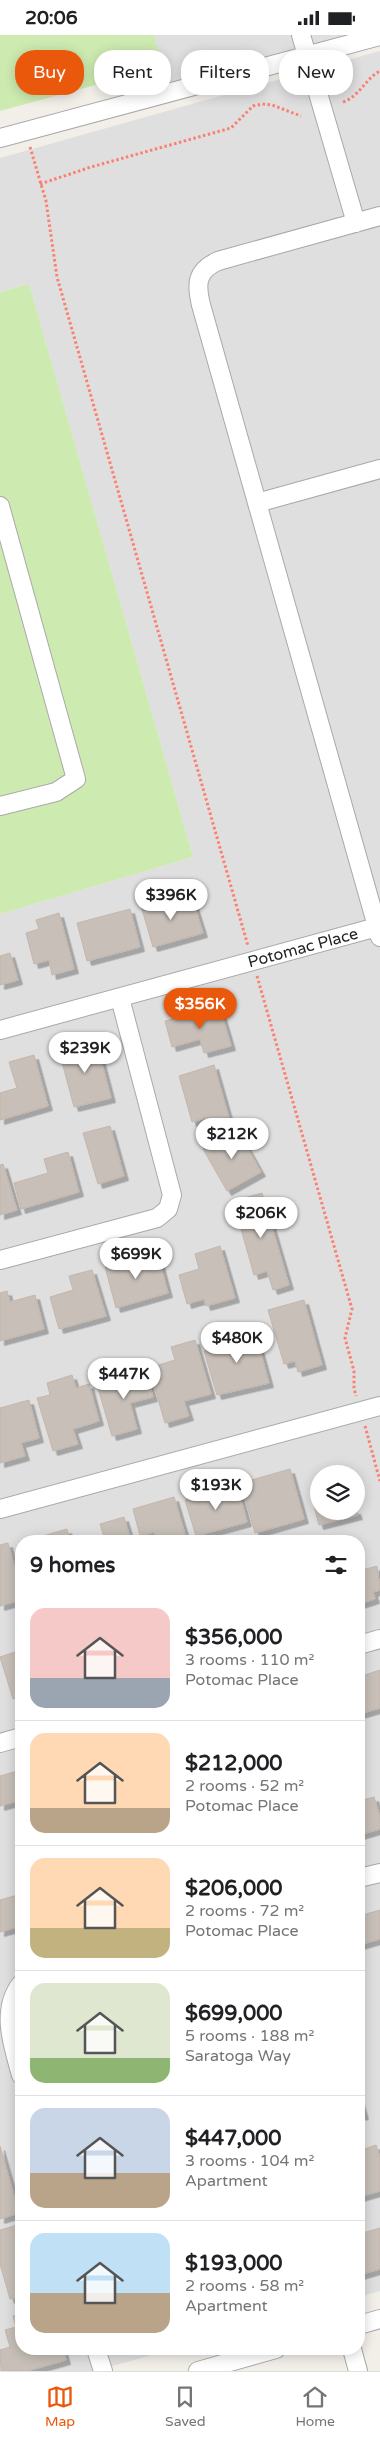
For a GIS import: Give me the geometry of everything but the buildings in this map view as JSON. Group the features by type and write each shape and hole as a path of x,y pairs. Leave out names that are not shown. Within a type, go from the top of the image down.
{"street":[{"path":"301,35 305,50"},
{"path":"329,50 380,36"},
{"path":"0,137 279,63"},
{"path":"318,95 356,223"},
{"path":"379,932 201,305 198,277 205,268 218,261 380,216"},
{"path":"257,503 380,469"},
{"path":"0,506 76,779 56,791 0,806"},
{"name":"Potomac Place","path":"0,1030 253,962 379,932"},
{"path":"0,1260 156,1218 168,1209 172,1195 120,998"},
{"path":"0,1509 380,1406"},
{"path":"365,1643 380,1639"},
{"path":"0,1743 15,1739"},
{"path":"365,1877 380,1873"},
{"path":"15,1990 9,2010 9,2030 15,2052"},
{"path":"365,2323 380,2319"},
{"path":"98,2355 102,2371"},
{"path":"198,2371 255,2355"},
{"path":"354,2355 358,2371"}],"path":[{"path":"342,102 352,99 372,75 380,71"},
{"path":"40,184 91,167 231,128 253,107 262,103 301,116"},
{"path":"28,142 49,219 57,277 352,1309 346,1339 354,1371 354,1388 380,1481"}],"shaded area":[{"path":"154,35 380,35 325,50 279,50 279,63 269,65 269,50 181,50 181,89 171,92 171,50 158,50"},
{"path":"380,51 380,2291 365,2295 365,1535 15,1535 15,2355 152,2355 95,2371 0,2371 0,914 193,857 29,284 0,292 0,158 224,95 269,95 269,82 279,79 279,95 353,95 353,59"}],"green space":[{"path":"0,35 154,35 158,50 94,50 94,85 84,88 84,50 15,50 15,95 59,95 0,111"},
{"path":"29,284 193,857 0,914 0,292"}]}
